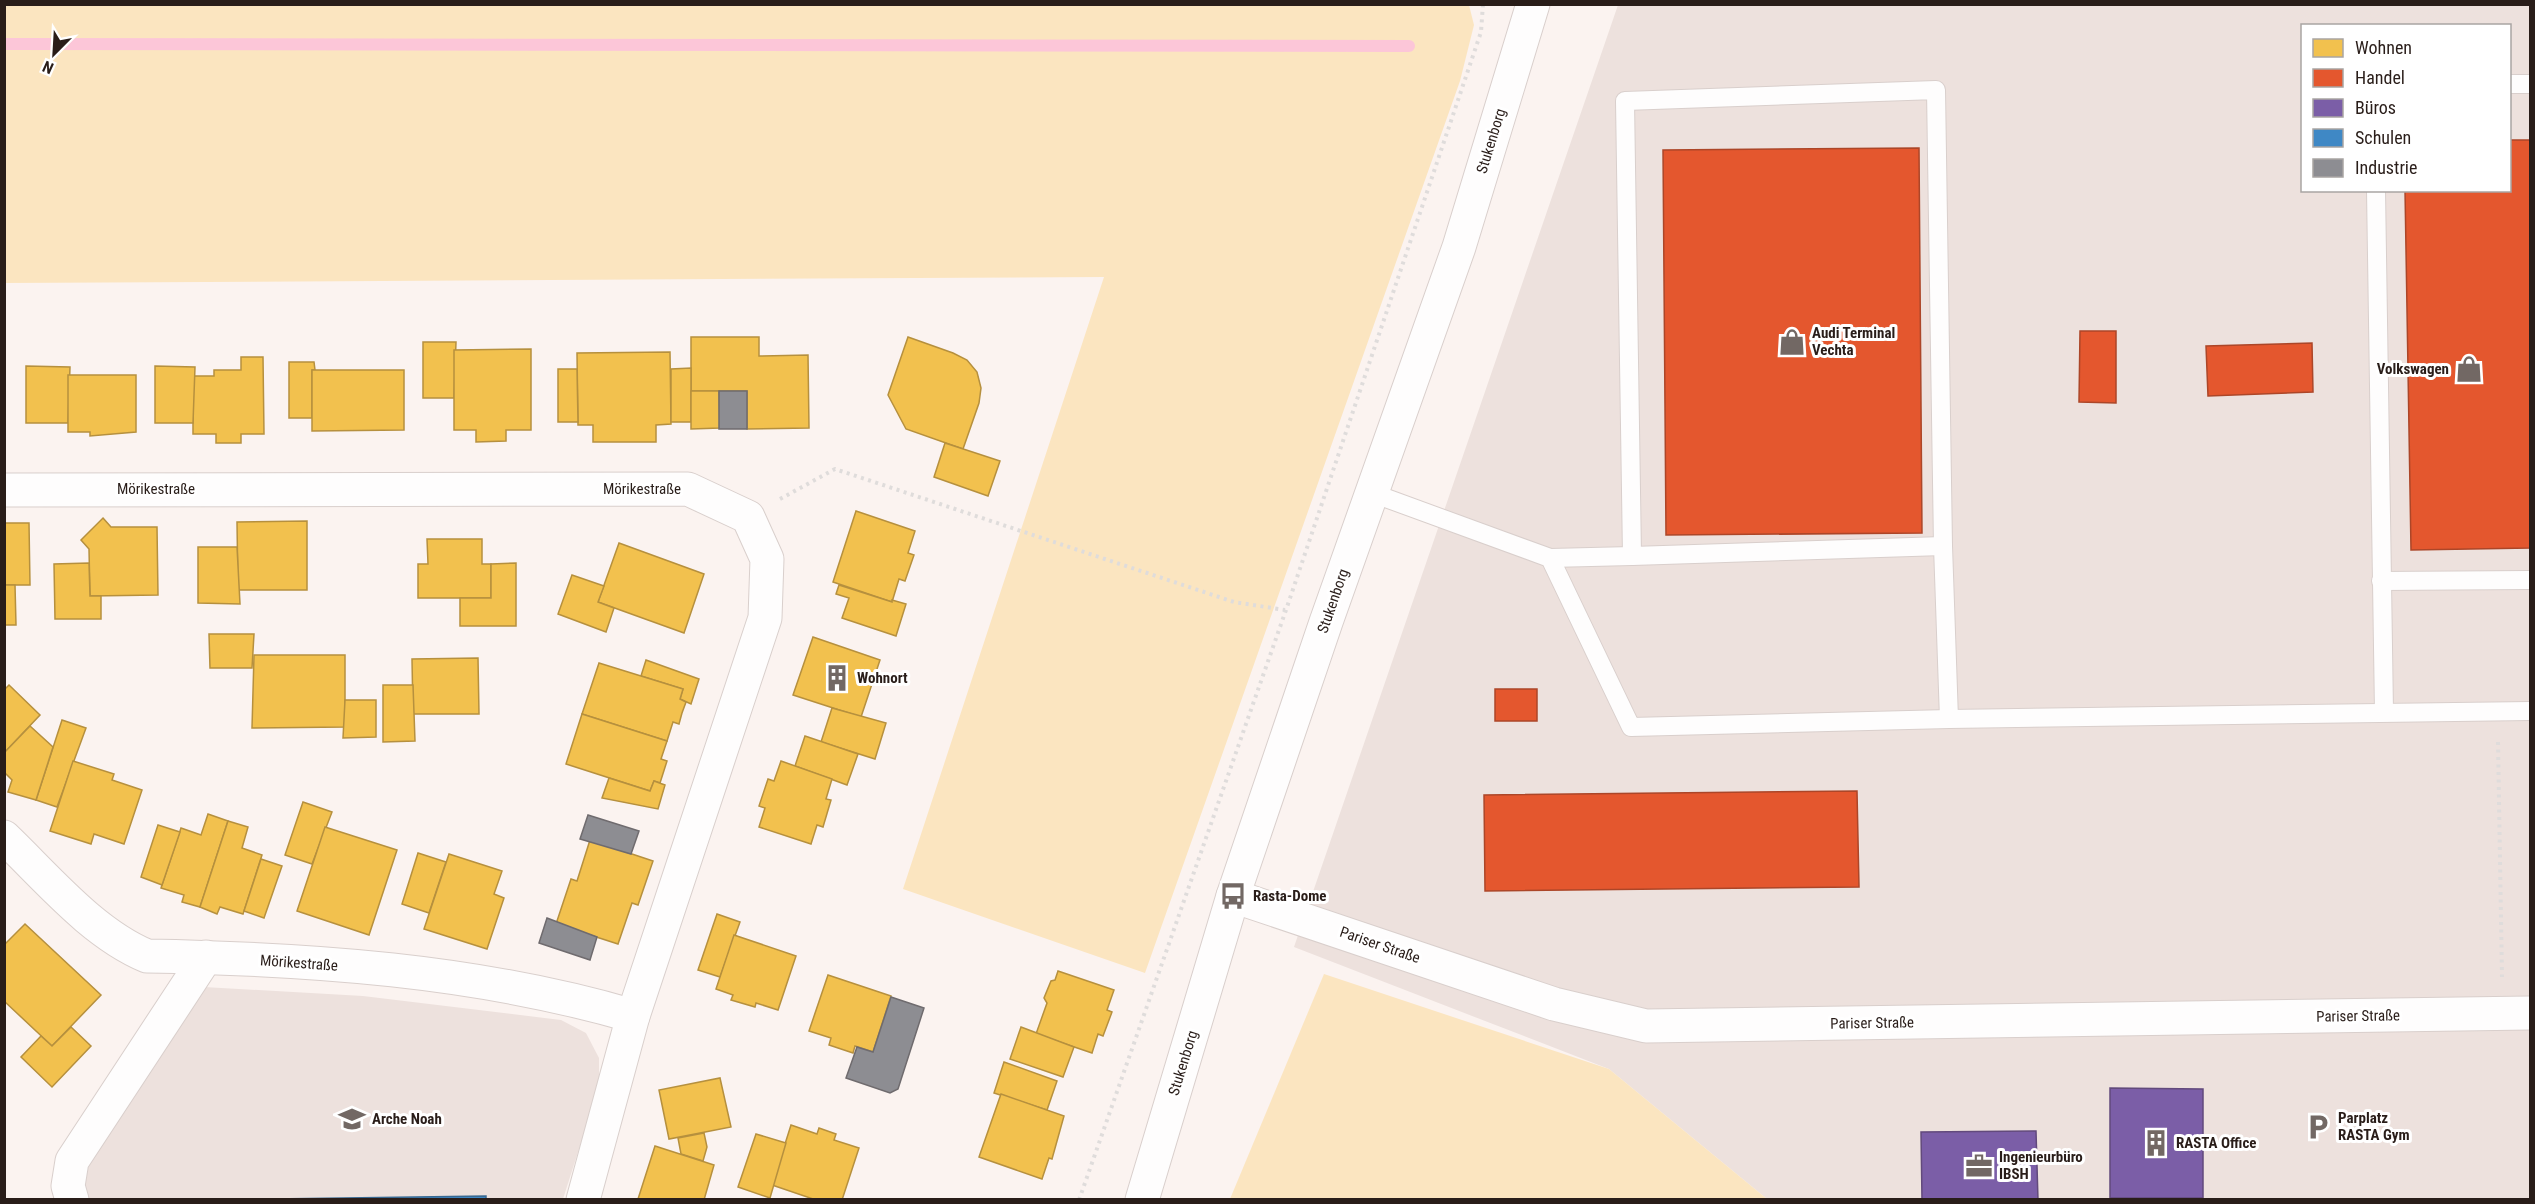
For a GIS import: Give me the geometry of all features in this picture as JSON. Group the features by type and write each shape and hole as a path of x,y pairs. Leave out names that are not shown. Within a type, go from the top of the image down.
{"street":[{"name":"Stukenborg","path":"1142,1200 1233,896 1326,622 1459,247 1533,4"},
{"name":"Mörikestraße","path":"4,489 688,489 748,518"},
{"path":"583,1200 633,1016 765,618 767,559 748,518"},
{"name":"Mörikestraße","path":"4,837 103,931 123,946 147,956 206,957 405,970 578,1000 633,1016"},
{"name":"Pariser Straße","path":"1233,896 1554,1004 1646,1026 2517,1013"},
{"path":"72,1200 68,1186 72,1161 206,957"}],"lane":[{"path":"2511,84 2530,84"},
{"path":"1632,556 1625,101 1936,90 1948,719"},
{"path":"2376,192 2384,712"},
{"path":"1372,493 1550,558 1943,546"},
{"path":"1550,558 1631,727 1948,719 2530,711"},
{"path":"2381,581 2530,580"}],"path":[{"path":"1078,1200 1286,610 1481,32 1483,4"},
{"path":"748,518 834,469 1234,602 1286,610 1326,622"},
{"path":"2498,711 2517,1013"}],"shaded area":[{"path":"4,5 1469,5 1474,25 1460,81 1145,973 903,889 1104,277 5,283"},
{"path":"1618,5 2530,5 2530,1199 1767,1199 1609,1069 1294,947"},
{"path":"1324,974 1609,1069 1767,1199 1230,1199"},
{"name":"Arche Noah","path":"204,987 363,996 561,1020 586,1033 599,1058 599,1086 563,1199 81,1200 80,1195 93,1152"}],"building: Wohnen":[{"path":"691,337 759,337 759,356 808,355 809,428 747,429 747,391 691,391"},
{"path":"908,337 967,360 977,372 981,388 979,403 963,449 906,429 888,395"},
{"path":"423,342 456,342 454,398 423,398"},
{"path":"531,349 531,430 506,430 506,441 476,442 476,430 454,430 454,350"},
{"path":"670,352 671,424 656,425 656,442 593,442 593,425 578,425 577,353"},
{"path":"241,357 263,357 264,434 241,434 241,443 216,443 216,434 193,434 193,376 214,376 214,370 241,370"},
{"path":"289,362 314,362 312,418 289,418"},
{"path":"26,366 70,367 68,423 26,423"},
{"path":"155,366 195,367 193,423 155,423"},
{"path":"691,368 691,422 671,422 671,369"},
{"path":"558,369 577,369 578,422 558,422"},
{"path":"312,370 404,370 404,430 312,431"},
{"path":"68,375 136,375 136,432 90,436 90,432 68,432"},
{"path":"691,391 719,391 720,428 691,429"},
{"path":"945,443 1000,461 988,496 934,477"},
{"path":"856,511 915,531 908,553 914,555 905,581 899,579 892,602 833,582"},
{"path":"103,518 111,527 157,527 158,595 90,596 89,549 81,540"},
{"path":"307,521 307,590 238,590 237,522"},
{"path":"4,523 29,523 30,585 4,585"},
{"path":"427,539 482,539 482,564 491,564 491,598 418,598 418,564 428,564"},
{"path":"619,543 704,574 684,633 598,602"},
{"path":"198,547 237,547 240,604 198,603"},
{"path":"89,563 90,596 101,596 101,619 55,619 54,564"},
{"path":"516,563 516,626 460,626 460,598 491,598 491,564"},
{"path":"572,575 604,586 598,602 614,608 606,632 558,614"},
{"path":"4,585 15,585 16,625 4,625"},
{"path":"839,585 892,602 892,600 906,604 896,636 842,618 849,598 836,594"},
{"path":"209,634 254,634 252,668 210,668"},
{"name":"Wohnort","path":"813,637 880,660 861,717 793,695"},
{"path":"254,655 345,655 345,727 252,728"},
{"path":"478,658 479,714 413,714 412,659"},
{"path":"646,660 699,679 691,704 680,699 683,689 641,676"},
{"path":"599,663 683,689 680,699 686,702 679,724 673,722 667,741 582,714"},
{"path":"9,685 40,715 4,753 4,690"},
{"path":"383,685 413,685 415,741 383,742"},
{"path":"345,700 376,700 376,737 343,738"},
{"path":"832,708 886,723 875,759 821,742"},
{"path":"582,714 667,741 661,759 667,761 660,783 654,781 650,791 566,764"},
{"path":"62,720 86,728 57,807 36,800"},
{"path":"30,726 53,747 36,800 8,792 12,780 4,772 4,753"},
{"path":"805,736 858,754 847,785 795,766"},
{"path":"73,761 114,774 112,780 142,790 124,844 94,834 91,844 50,831"},
{"path":"781,761 832,779 826,799 831,800 823,827 817,825 811,844 759,827 765,808 759,806 768,779 774,781"},
{"path":"609,778 650,791 654,781 665,785 658,809 602,798"},
{"path":"303,802 332,812 312,864 285,855"},
{"path":"208,814 228,821 200,907 182,902 184,895 161,888 181,828 201,835"},
{"path":"228,821 248,827 242,848 262,855 243,914 220,907 217,914 200,907"},
{"path":"158,825 180,832 162,885 141,877"},
{"path":"325,827 397,850 369,935 297,911"},
{"path":"590,840 653,861 638,905 632,903 618,944 556,924 571,879 577,881"},
{"path":"418,853 446,862 429,913 402,904"},
{"path":"449,854 502,871 494,894 504,898 487,949 424,929"},
{"path":"261,859 282,866 264,918 244,911"},
{"path":"717,914 740,922 720,977 698,970"},
{"path":"25,924 101,995 52,1046 4,1001 4,945"},
{"path":"734,935 796,956 778,1010 756,1003 755,1007 731,1000 733,995 716,989"},
{"path":"1058,971 1114,990 1107,1010 1112,1012 1103,1036 1098,1034 1092,1053 1036,1034 1047,1003 1044,998"},
{"path":"828,975 891,996 873,1052 855,1046 853,1053 829,1045 831,1038 809,1031"},
{"path":"71,1027 91,1046 52,1087 21,1057 41,1036 52,1046"},
{"path":"1021,1027 1074,1047 1063,1077 1010,1059"},
{"path":"1004,1062 1057,1081 1047,1110 994,1093"},
{"path":"720,1078 731,1127 669,1139 659,1090"},
{"path":"1001,1094 1064,1116 1052,1159 1049,1158 1042,1179 979,1157"},
{"path":"791,1125 817,1134 819,1128 836,1134 834,1140 859,1148 842,1200 816,1200 772,1185"},
{"path":"704,1133 707,1147 703,1161 681,1154 678,1138"},
{"path":"756,1134 786,1143 770,1198 738,1187"},
{"path":"655,1146 714,1165 704,1200 638,1199"}],"building: Handel":[{"name":"Volkswagen","path":"2511,140 2530,140 2530,548 2411,550 2405,192 2511,192"},
{"name":"Audi Terminal Vechta","path":"1919,148 1922,533 1666,535 1663,150"},
{"path":"2080,331 2116,331 2116,403 2079,402"},
{"path":"2312,343 2313,392 2208,396 2206,346"},
{"path":"1495,689 1537,689 1537,721 1495,721"},
{"path":"1857,791 1859,887 1485,891 1484,795"}],"building: Büros":[{"name":"RASTA Office","path":"2110,1088 2203,1089 2203,1198 2110,1198"},
{"name":"Ingenieurbüro IBSH","path":"2036,1131 2038,1200 1922,1200 1921,1132"}],"building: Schulen":[{"path":"486,1196 486,1200 208,1200"}],"building: Industrie":[{"path":"719,391 747,391 747,429 719,429"},
{"path":"588,815 639,831 631,854 580,839"},
{"path":"547,918 597,937 590,960 539,943"},
{"path":"891,997 924,1008 898,1089 890,1093 846,1078 857,1047 873,1052"}],"waterway":[{"path":"4,44 1409,46"}],"place":[{"name":"Audi Terminal Vechta","path":"1792,342"},
{"name":"Volkswagen","path":"2469,369"},
{"name":"Wohnort","path":"837,678"},
{"name":"Rasta-Dome","path":"1233,896"},
{"name":"Arche Noah","path":"352,1119"},
{"name":"Parplatz RASTA Gym","path":"2318,1127"},
{"name":"RASTA Office","path":"2156,1143"},
{"name":"Ingenieurbüro IBSH","path":"1979,1166"}]}
